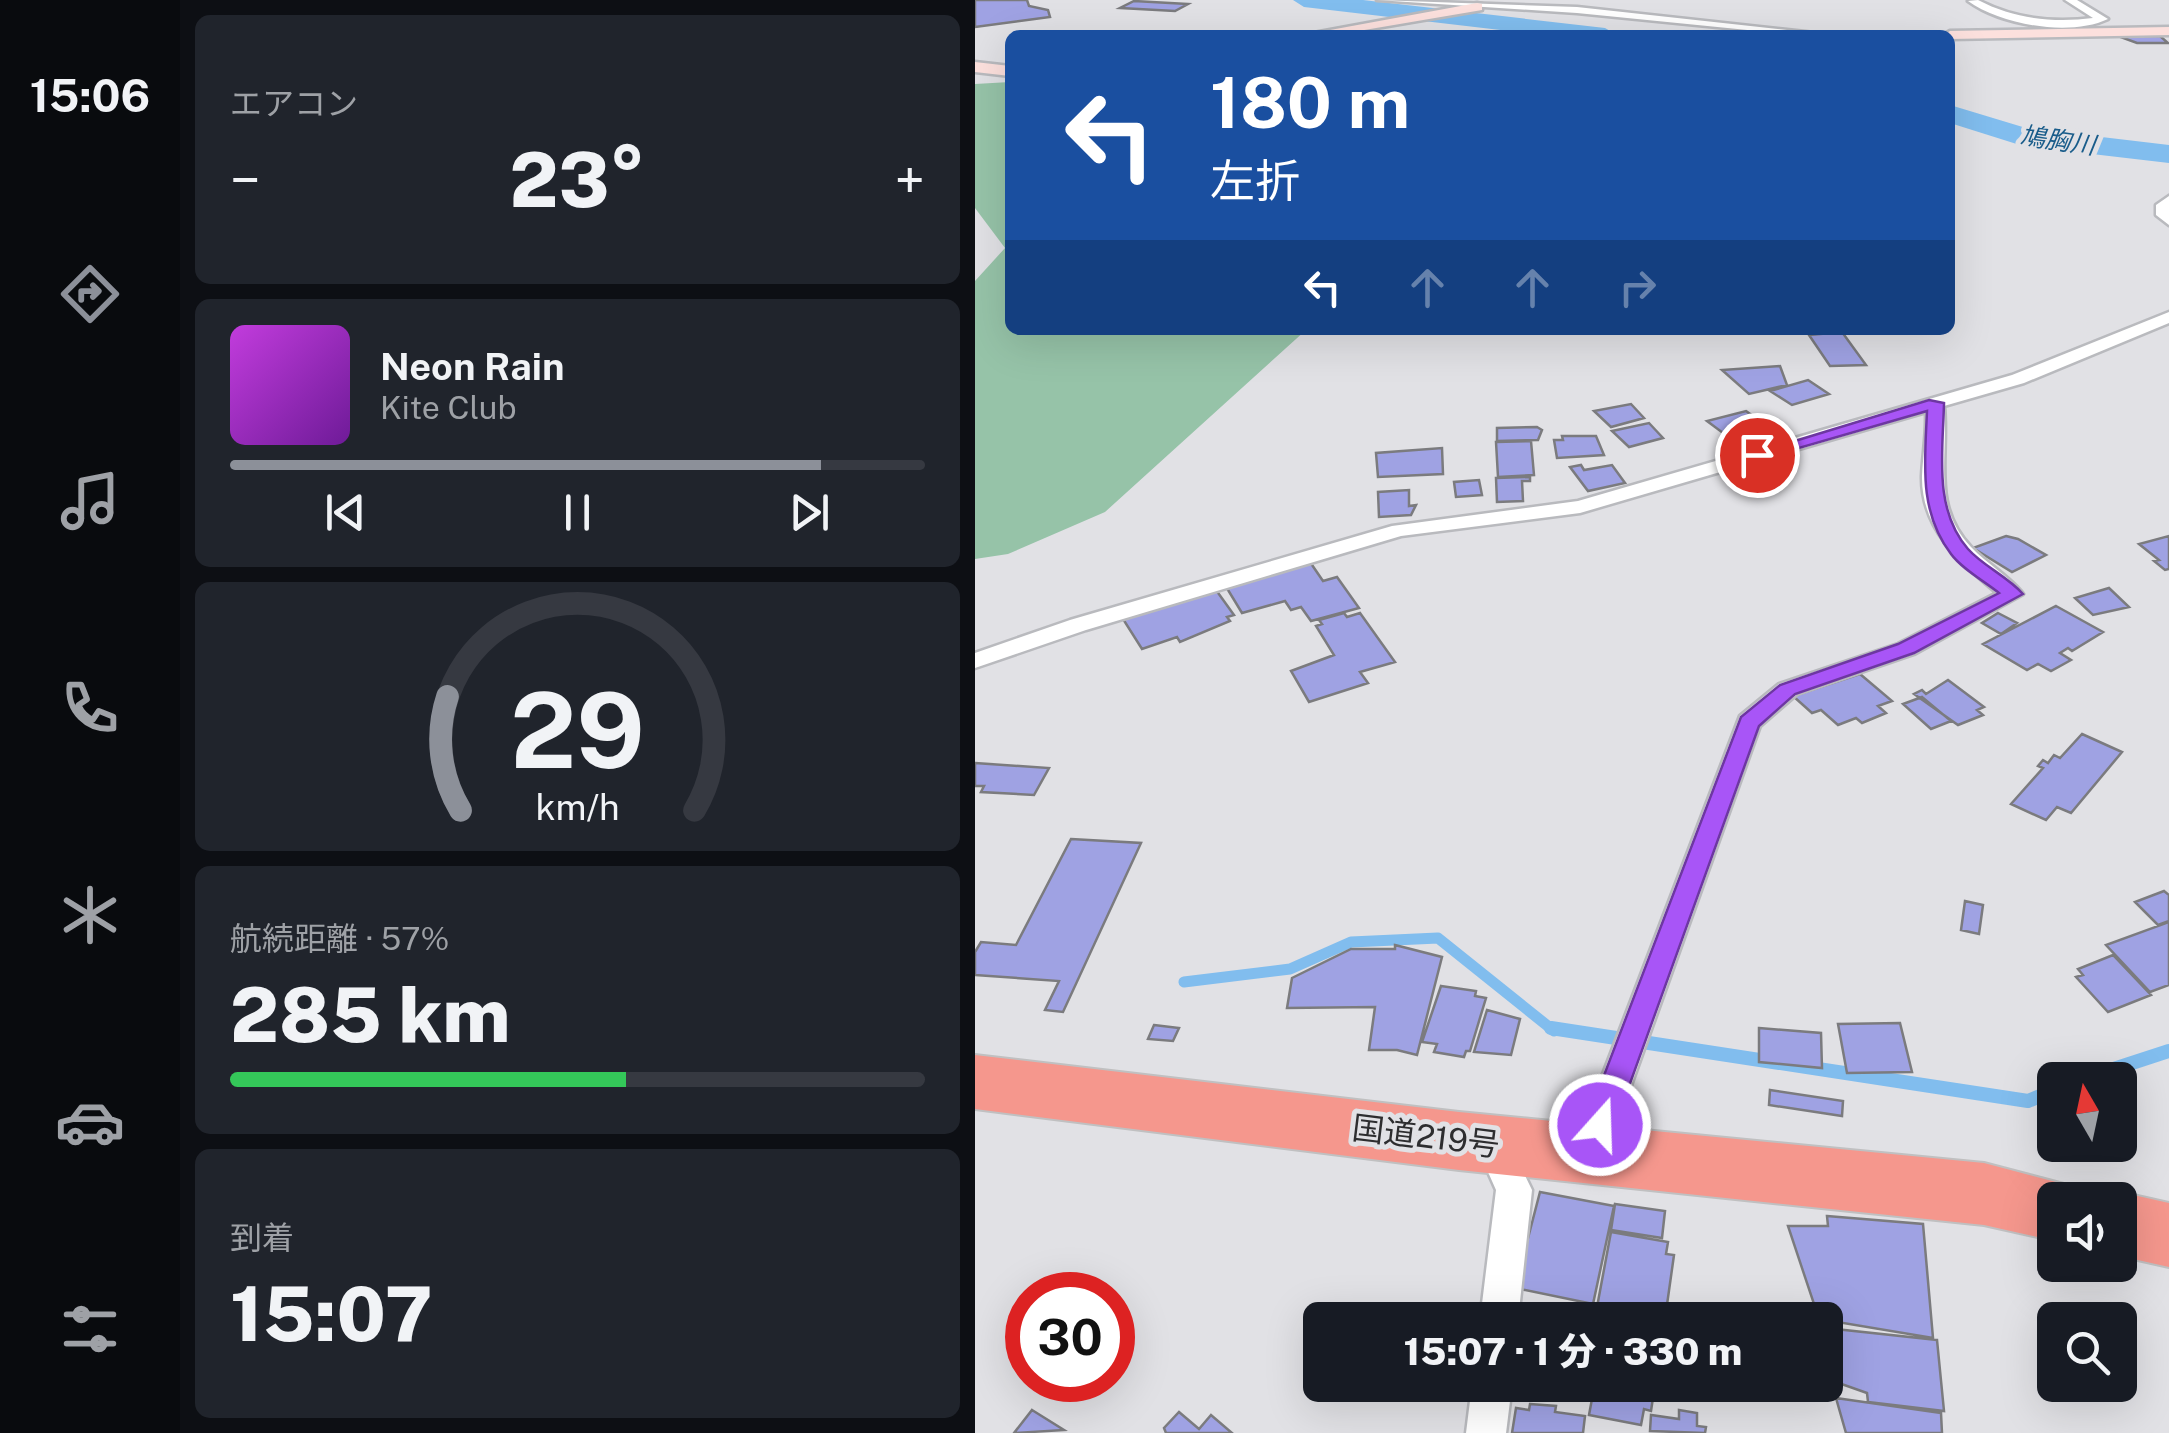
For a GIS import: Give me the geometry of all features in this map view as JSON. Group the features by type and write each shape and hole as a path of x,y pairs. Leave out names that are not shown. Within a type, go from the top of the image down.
{"highway":[{"name":"国道219号","path":"975,1082 1493,1144 1983,1194 2037,1206"},
{"path":"2137,1228 2169,1235"}],"main road":[{"path":"1337,30 1477,8"},
{"path":"1955,35 2169,32"},
{"path":"975,66 1005,70"}],"street":[{"path":"1382,0 1477,8 1577,10 1778,30"},
{"path":"1973,2 2011,16 2064,22 2103,19 2070,0"},
{"path":"2169,200 2163,205 2163,215 2169,221"},
{"path":"975,661 1078,625 1399,530 1580,507 2018,379 2169,317"},
{"path":"1589,1154 1749,722 1787,690 1906,648 2013,594 1959,551 1933,497 1935,403"},
{"path":"1493,1144 1514,1190 1501,1302"},
{"path":"1486,1433 1490,1402"}],"green space":[{"path":"1005,82 1005,248 975,208 975,84"},
{"path":"1005,248 1005,335 1300,335 1105,512 1008,554 975,559 975,281"}],"building":[{"path":"975,0 1027,0 1029,6 1048,10 1050,17 975,27"},
{"path":"1134,1 1188,4 1175,11 1120,8"},
{"path":"2118,36 2160,36 2168,43 2137,43"},
{"path":"1809,335 1844,335 1866,365 1830,366"},
{"path":"1780,366 1787,385 1749,394 1722,370"},
{"path":"1808,380 1829,394 1792,405 1770,391"},
{"path":"1631,404 1644,418 1611,427 1594,411"},
{"path":"1746,411 1767,426 1789,429 1749,440 1735,430 1723,433 1707,421"},
{"path":"1649,423 1663,438 1629,447 1612,431"},
{"path":"1497,428 1542,430 1538,440 1497,441"},
{"path":"1562,436 1596,436 1604,455 1557,458 1554,440 1563,440"},
{"path":"1531,441 1534,475 1498,477 1496,442"},
{"path":"1442,448 1443,474 1378,477 1376,453"},
{"path":"1581,465 1584,470 1612,465 1625,483 1588,491 1570,467"},
{"path":"1530,477 1530,481 1522,481 1523,501 1497,502 1496,478"},
{"path":"1479,480 1482,495 1456,497 1454,482"},
{"path":"1409,490 1409,506 1416,505 1411,515 1379,517 1378,492"},
{"path":"2006,536 2046,555 2012,572 1973,548"},
{"path":"2169,536 2169,569 2165,570 2139,544"},
{"path":"1310,562 1323,581 1337,577 1359,608 1311,621 1301,607 1291,610 1285,601 1242,613 1225,585"},
{"path":"2109,588 2129,607 2093,615 2075,598"},
{"path":"1216,590 1234,615 1227,617 1230,621 1180,642 1177,637 1142,649 1123,619"},
{"path":"2056,606 2103,632 2072,651 2068,648 2060,653 2071,660 2051,671 2038,664 2027,670 1983,644"},
{"path":"1344,613 1347,617 1360,613 1395,662 1360,672 1368,683 1309,702 1291,671 1334,655 1316,626 1322,624 1319,620"},
{"path":"1998,613 2017,623 2001,634 1982,623"},
{"path":"1860,674 1892,701 1878,706 1886,713 1862,723 1856,718 1838,725 1821,710 1812,713 1793,696"},
{"path":"1948,680 1984,707 1977,710 1983,715 1958,725 1914,694 1922,690 1926,694"},
{"path":"1922,697 1951,721 1931,729 1903,704"},
{"path":"2082,734 2122,752 2071,813 2057,807 2046,820 2011,804 2043,768 2038,766 2043,760 2048,763 2054,755 2060,758"},
{"path":"975,763 1049,768 1034,795 981,792 984,786 975,786"},
{"path":"1071,839 1141,843 1063,1012 1045,1010 1059,981 975,975 975,952 981,942 1016,945"},
{"path":"2164,891 2169,895 2169,921 2158,925 2135,902"},
{"path":"1965,901 1983,905 1979,934 1961,930"},
{"path":"2169,922 2169,985 2150,992 2106,945"},
{"path":"1395,945 1442,957 1417,1055 1369,1050 1375,1007 1287,1008 1292,978 1351,949 1395,949"},
{"path":"2113,955 2151,995 2108,1012 2076,977 2083,975 2078,969"},
{"path":"1441,986 1476,991 1475,996 1486,998 1470,1051 1464,1057 1434,1052 1437,1044 1422,1042"},
{"path":"1487,1010 1520,1019 1511,1055 1474,1052"},
{"path":"1900,1023 1912,1072 1847,1073 1838,1024"},
{"path":"1154,1025 1179,1028 1173,1041 1148,1039"},
{"path":"1759,1028 1821,1033 1822,1068 1759,1062"},
{"path":"1770,1090 1843,1101 1842,1116 1769,1105"},
{"path":"1540,1192 1614,1206 1593,1302 1515,1288"},
{"path":"1615,1204 1665,1211 1662,1238 1611,1230"},
{"path":"1827,1216 1923,1224 1933,1338 1843,1323 1843,1302 1813,1302 1788,1226 1828,1226"},
{"path":"1611,1232 1668,1242 1666,1254 1674,1255 1667,1302 1598,1302"},
{"path":"1843,1330 1937,1340 1944,1411 1868,1402 1867,1393 1843,1385"},
{"path":"1843,1399 1941,1413 1942,1433 1846,1433 1837,1402"},
{"path":"1591,1402 1652,1402 1651,1411 1644,1409 1641,1425 1589,1415"},
{"path":"1530,1404 1556,1406 1555,1412 1585,1416 1583,1433 1512,1433 1516,1408 1529,1410"},
{"path":"1032,1410 1064,1430 1014,1433"},
{"path":"1679,1410 1697,1413 1697,1426 1706,1427 1705,1433 1650,1431 1651,1415 1679,1419"},
{"path":"1179,1412 1199,1429 1211,1415 1232,1433 1166,1433 1164,1428"}],"waterway":[{"name":"鳩胸川","path":"1304,0 1562,30"},
{"name":"鳩胸川","path":"1955,116 2023,137 2169,154"},
{"path":"1184,982 1290,969 1351,942 1438,938 1554,1031"},
{"path":"1551,1028 2028,1101 2037,1097"},
{"path":"2135,1062 2169,1051"}],"route":[{"path":"1600,1125 1749,722 1787,690 1906,648 2013,594 1959,551 1933,497 1935,403 1757,455"}]}
